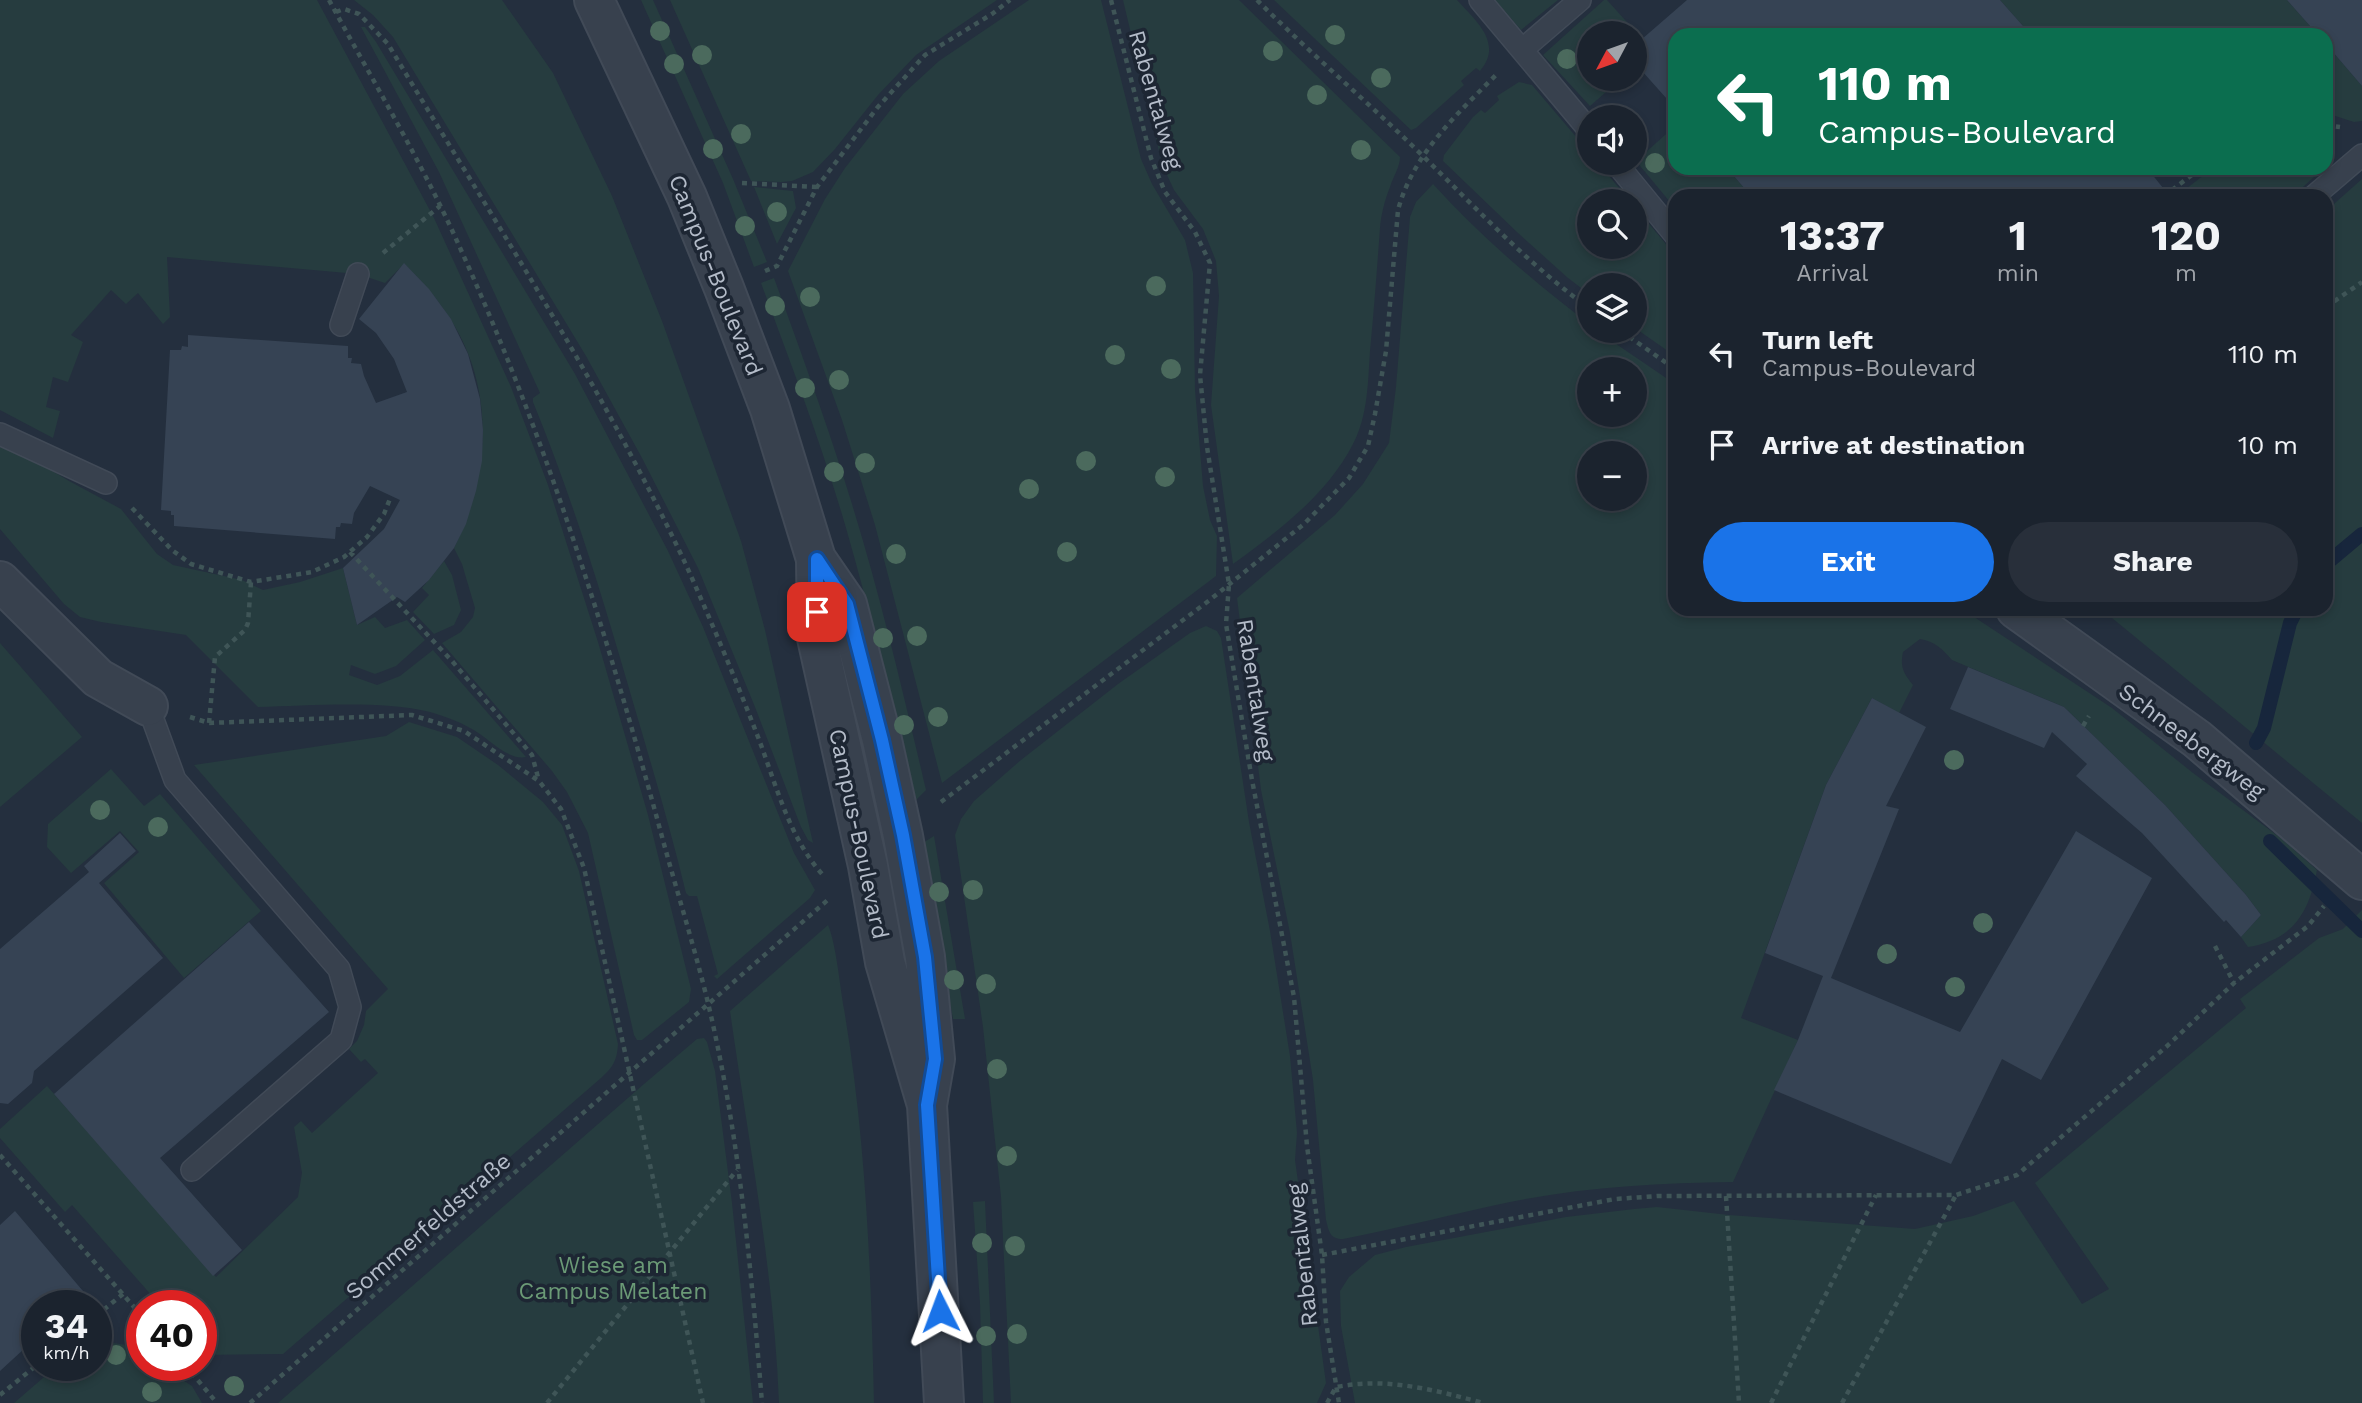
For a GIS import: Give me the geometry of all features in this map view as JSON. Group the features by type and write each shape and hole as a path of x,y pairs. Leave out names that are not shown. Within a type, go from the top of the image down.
{"street":[{"name":"Campus-Boulevard","path":"594,0 687,197 724,288 770,409 817,559 847,604 882,740 903,835 925,957 935,1059 927,1105 944,1403"},
{"path":"0,581 98,678 148,706"},
{"name":"Schneebergweg","path":"2026,616 2197,739 2362,880"}],"lane":[{"path":"1480,0 1577,115"},
{"path":"1523,49 1580,0"},
{"path":"2322,189 2362,155"},
{"path":"1626,175 1668,226"},
{"path":"341,326 358,274"},
{"path":"0,434 106,483"},
{"path":"148,706 175,780 339,969 350,1007 341,1040 192,1170"}],"path":[{"path":"329,0 400,126 460,246 523,396 577,549 625,701 715,1034 738,1170 752,1277 762,1403"},
{"path":"777,266 817,187 877,108 925,55 1010,0"},
{"name":"Rabentalweg","path":"1111,0 1151,158 1165,192 1195,232 1210,263 1200,375 1207,447 1229,584 1226,624 1252,779 1294,997 1307,1146 1322,1255 1326,1322 1339,1403"},
{"path":"1257,0 1422,156 1481,216 1577,299"},
{"path":"336,12 344,9 359,14 388,44 586,374 635,463 687,567 750,716 794,832 811,861 829,881"},
{"path":"935,807 1229,584 1304,524 1349,478 1368,446 1386,351 1398,210 1402,195 1422,156 1449,122 1523,49"},
{"path":"2173,189 2192,175"},
{"path":"742,183 817,187"},
{"path":"358,274 440,206"},
{"path":"2333,302 2362,282"},
{"path":"1638,343 1668,364"},
{"path":"106,483 172,550 191,564 251,582 312,572 349,552 367,537 384,514 391,496"},
{"path":"349,552 408,613 533,755 539,781"},
{"path":"251,582 248,623 245,630 215,657 209,723 412,715 464,731 539,781 561,809 584,868 703,1403"},
{"name":"Sommerfeldstraße","path":"250,1403 817,910"},
{"path":"1322,1255 1615,1199 1658,1196 1956,1195 2017,1175 2166,1047 2234,983 2308,926"},
{"path":"2215,946 2234,983"},
{"path":"0,1155 126,1297"},
{"path":"547,1403 738,1170"},
{"path":"1770,1403 1862,1226 1875,1195"},
{"path":"1842,1403 1956,1195"},
{"path":"1726,1196 1739,1403"},
{"path":"112,1303 123,1294"},
{"path":"0,1395 21,1378"},
{"path":"198,1381 217,1403"},
{"path":"1326,1403 1336,1387 1389,1382 1484,1403"}],"green space":[{"path":"0,0 317,0 434,218 511,387 548,485 598,642 648,815 691,989 689,1002 642,1040 637,1040 634,1035 588,833 567,792 552,771 442,643 461,632 473,617 475,608 462,564 454,548 475,491 483,432 475,373 464,344 449,317 428,289 404,264 385,283 358,274 167,257 170,317 163,324 138,293 126,304 111,290 71,335 83,342 68,382 53,377 46,407 60,411 53,438 0,410"},
{"path":"354,0 502,0 553,73 612,196 662,321 741,541 765,630 813,843 808,840 801,827 698,568 642,458 586,356 393,37 373,15"},
{"path":"641,0 653,0 767,262 754,267 723,183"},
{"path":"670,0 997,0 916,55 813,172 792,181 781,182 751,181"},
{"path":"1029,0 1101,0 1141,159 1152,184 1185,240 1193,273 1195,390 1203,486 1210,520 1217,536 1216,576 942,783 875,525 842,420 788,271 825,199 845,168 903,94 939,61"},
{"path":"1123,0 1239,0 1400,157 1381,218 1368,386 1358,433 1330,480 1315,496 1284,525 1233,564 1211,405 1219,296 1216,261 1203,229 1174,190 1162,164"},
{"path":"1274,0 1457,0 1484,32 1489,51 1487,61 1480,71 1476,68 1461,81 1464,85 1411,130"},
{"path":"1495,0 1558,0 1521,30"},
{"path":"1607,0 1626,21 1581,21"},
{"path":"2000,0 2287,0 2312,28 2025,28"},
{"path":"1577,24 1577,91 1607,91 1589,105 1543,55"},
{"path":"361,27 365,27 376,42 575,374 668,551 703,627 794,853 815,890 810,898 717,979 714,976 718,974 697,896 689,896 686,893 655,778 588,554 533,402 533,398 540,393 439,172"},
{"path":"2333,52 2362,86 2362,121 2354,122 2333,115"},
{"path":"1519,82 1532,85 1577,138 1577,175 1608,175 1620,189 1577,189 1577,259 1647,259 1647,221 1668,247 1668,351 1647,336 1647,273 1577,273 1577,285 1443,161 1444,155 1473,117 1481,110 1485,113 1499,100 1497,96"},
{"path":"1668,132 1668,175 1733,175 1745,189 1668,189 1668,200 1647,174 1647,151"},
{"path":"2206,175 2316,175 2301,189 2186,189"},
{"path":"2362,179 2362,823 2110,616 2333,616 2333,205"},
{"path":"1433,184 1469,222 1577,314 1577,343 1615,343 1635,357 1577,357 1577,427 1647,427 1647,365 1668,379 1668,616 1973,616 2112,708 2282,839 2317,870 2304,911 2287,931 2277,938 2248,947 2241,937 2261,915 2246,895 2165,805 2064,707 1952,660 1938,646 1920,639 1903,652 1903,670 1913,685 1899,713 1872,698 1826,785 1741,1018 1798,1040 1733,1182 1593,1189 1510,1202 1343,1239 1333,1236 1326,1220 1313,1080 1290,933 1261,790 1237,598 1335,515 1363,484 1389,443 1410,217 1416,202"},
{"path":"754,187 793,191 796,208 777,244"},
{"path":"774,278 838,459 879,599 926,790 915,801 837,497 761,283"},
{"path":"0,439 121,509 157,554 173,565 242,580 263,590 343,568 357,625 375,617 385,628 407,620 425,640 396,666 375,674 351,665 349,675 377,685 400,676 433,650 526,757 504,752 477,732 456,721 410,708 345,705 258,707 186,635 80,617 64,604 0,529"},
{"path":"444,561 452,575 461,610 454,625 434,634 413,612 429,595 422,588"},
{"path":"1206,626 1217,631 1221,638 1249,822 1290,1056 1297,1133 1295,1160 1326,1383 1317,1403 1011,1403 1001,1197 983,1027 955,835 961,819 974,801 1021,760 1118,684 1190,633"},
{"path":"0,643 82,737 0,807"},
{"path":"409,722 457,737 498,765 543,802 562,825 579,871 618,1044 615,1059 601,1078 283,1354 217,1355 217,1290 147,1290 72,1205 65,1212 0,1138 0,1129 47,1086 216,1277 298,1197 302,1173 294,1127 301,1121 312,1133 378,1073 365,1059 361,1062 349,1049 357,1041 364,1025 366,1011 388,989 194,765 386,736"},
{"path":"111,769 144,806 160,794 261,911 184,978 104,883 139,852 120,831 71,873 47,847 48,824"},
{"path":"934,836 965,1019 953,1019 921,844"},
{"path":"2362,910 2362,1403 1355,1403 1341,1326 1340,1291 1349,1277 1375,1255 1566,1217 1657,1207 1915,1229 1973,1216 2014,1201 2082,1304 2109,1289 2035,1183 2246,1008 2240,999 2319,938 2343,929"},
{"path":"828,925 836,954 858,1107 869,1255 874,1403 779,1403 766,1255 730,1011"},
{"name":"Wiese am Campus Melaten","path":"704,1038 715,1071 753,1403 278,1403 644,1084 697,1039"},
{"path":"985,1201 994,1403 983,1403 973,1202"},
{"path":"112,1343 126,1345 126,1381 184,1381 192,1386 202,1403 14,1403 39,1381 112,1381"}],"building":[{"path":"1687,0 2000,0 2025,28 1668,28 1668,100 1647,77 1647,35"},
{"path":"2287,0 2362,0 2362,86 2333,52 2333,28 2312,28"},
{"path":"1733,175 2153,175 2163,188 2162,189 1745,189"},
{"path":"404,263 429,289 451,319 468,354 480,399 482,461 466,524 454,548 429,580 405,602 397,597 357,625 343,568 384,529 400,500 370,486 354,513 352,524 341,523 340,527 336,527 335,539 174,526 174,515 171,515 171,511 161,510 170,350 188,347 188,335 348,346 348,358 352,358 351,363 361,364 376,403 407,392 394,359 376,333 359,319"},
{"path":"1968,667 2064,707 2165,805 2261,915 2241,937 2142,833 2076,776 2087,764 2052,732 2044,748 1950,709"},
{"path":"1872,698 1926,727 1886,806 1899,809 1831,978 1960,1032 2076,831 2152,878 2041,1080 2002,1059 1951,1164 1774,1090 1798,1040 1823,976 1765,953 1826,785"},
{"path":"120,833 136,851 99,883 163,958 34,1071 32,1083 8,1104 0,1103 0,949 89,872 84,866"},
{"path":"249,922 329,1012 160,1158 242,1250 213,1276 54,1094"},
{"path":"15,1211 82,1290 21,1290 21,1352 0,1371 0,1225"}],"waterway":[{"path":"2333,558 2362,534"},
{"path":"2256,743 2264,728 2294,616"},
{"path":"2270,841 2362,931"}],"route":[{"path":"817,612 817,559 847,604 903,835 925,957 935,1059 927,1105 940,1311"}]}
